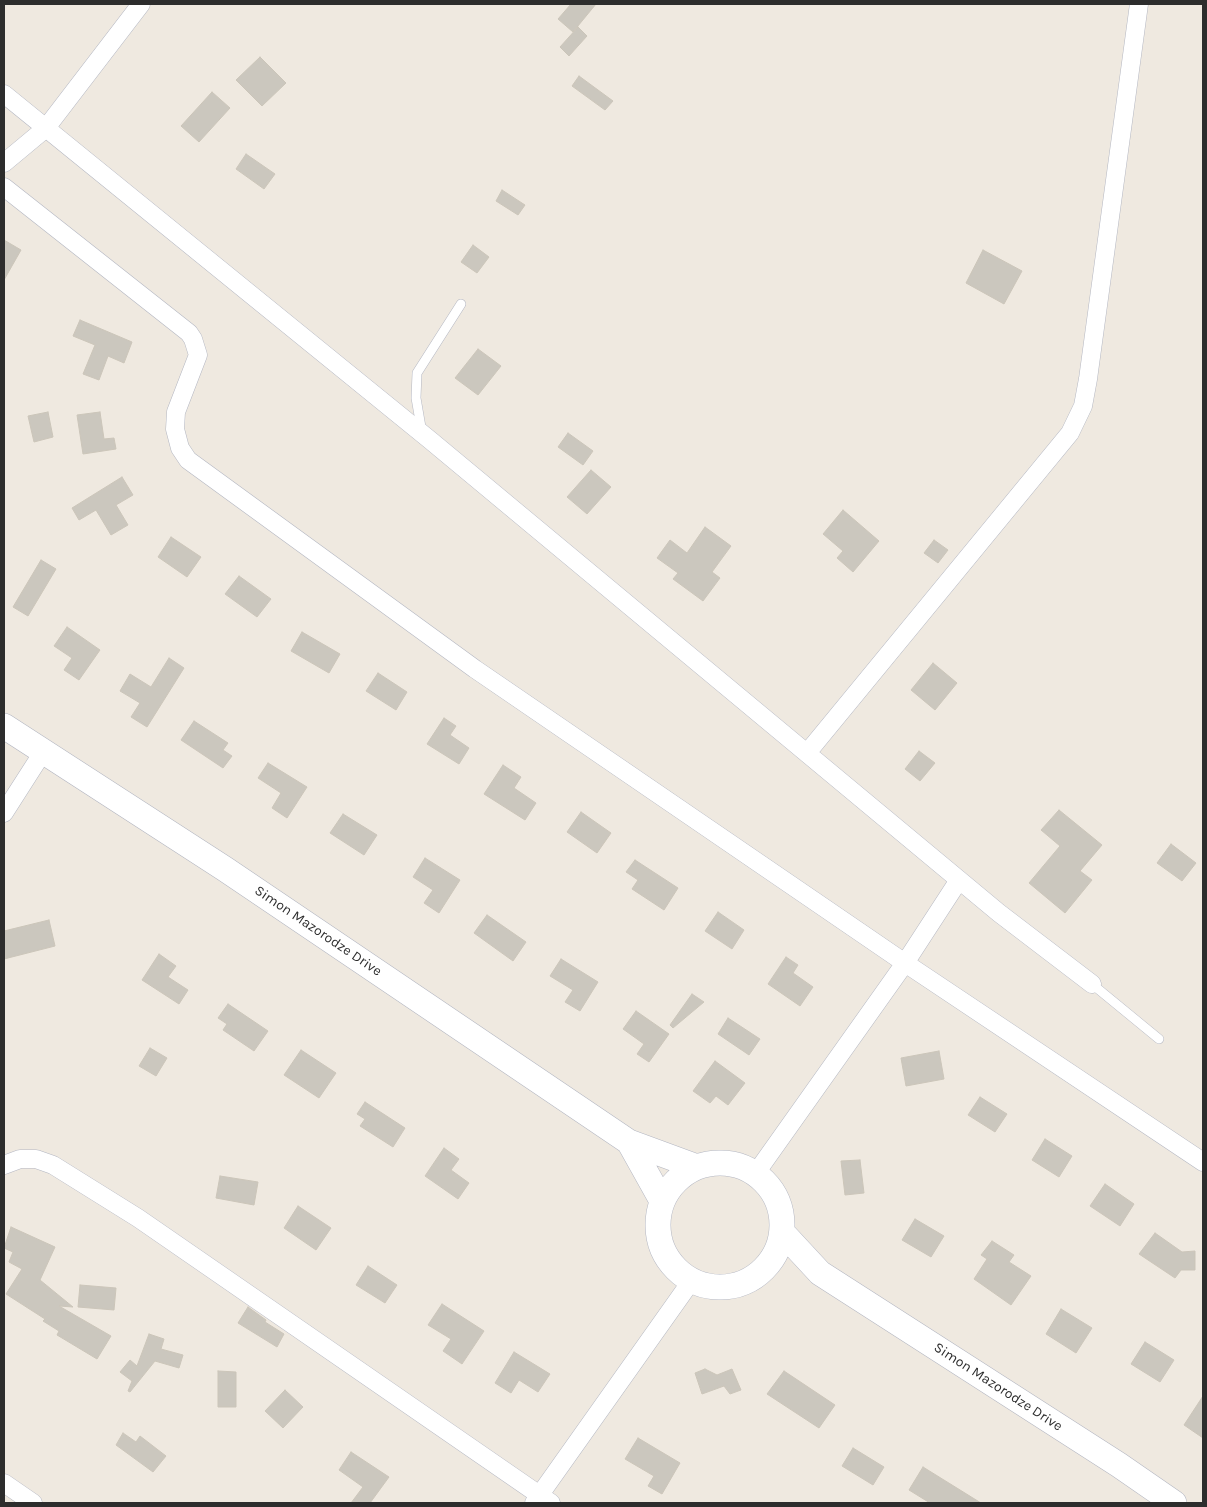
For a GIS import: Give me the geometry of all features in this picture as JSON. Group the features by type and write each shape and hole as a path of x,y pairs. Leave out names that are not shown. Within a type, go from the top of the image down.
{"street":[{"path":"4,163 46,128 141,4"},
{"path":"807,753 1070,433 1082,406 1088,379 1139,4"},
{"path":"4,94 430,440 959,880 1092,984"},
{"path":"4,187 189,333 198,355 176,412 176,429 180,448 188,460 475,669 905,963 1203,1162"},
{"name":"Simon Mazorodze Drive","path":"4,726 233,875 629,1142 697,1167"},
{"path":"4,812 43,752"},
{"path":"756,1174 905,963 959,880"},
{"name":"Simon Mazorodze Drive","path":"629,1142 662,1201"},
{"path":"4,1165 20,1158 36,1159 52,1165 138,1218 542,1501 692,1280"},
{"name":"Simon Mazorodze Drive","path":"712,1163 742,1166 756,1174 772,1190 781,1210 782,1232 777,1249 768,1264 756,1276 733,1285 708,1286 692,1280 673,1266 661,1246 658,1224 662,1201 676,1181 697,1167 712,1163"},
{"name":"Simon Mazorodze Drive","path":"782,1232 820,1273 1120,1465 1174,1503"},
{"name":"Simon Mazorodze Drive","path":"768,1264 820,1273"},
{"path":"4,1483 33,1503"}],"lane":[{"path":"430,440 421,427 416,398 418,373 461,304"},
{"path":"1092,984 1159,1039"}],"building":[{"path":"571,4 596,4 573,32 558,19"},
{"path":"578,27 587,36 569,56 560,47"},
{"path":"260,57 286,83 262,106 236,80"},
{"path":"579,76 613,101 605,110 572,86"},
{"path":"212,92 230,108 199,142 181,126"},
{"path":"246,154 275,174 264,189 236,169"},
{"path":"502,190 525,205 518,215 496,201"},
{"path":"4,240 21,250 4,280"},
{"path":"473,245 489,257 477,273 461,262"},
{"path":"983,250 1022,271 1004,304 966,283"},
{"path":"80,320 132,342 124,363 108,356 99,380 83,374 95,345 73,336"},
{"path":"478,349 501,366 478,395 455,378"},
{"path":"48,412 53,437 34,442 28,416"},
{"path":"100,412 104,439 114,438 116,449 83,454 77,415"},
{"path":"568,433 593,451 583,465 558,447"},
{"path":"591,470 611,487 587,514 567,497"},
{"path":"122,477 133,495 116,505 128,525 111,535 96,510 79,520 72,508"},
{"path":"843,510 879,541 853,572 837,558 843,551 823,534"},
{"path":"705,527 731,546 712,572 720,578 703,601 673,579 678,573 657,558 670,540 687,553"},
{"path":"171,537 201,557 187,577 158,557"},
{"path":"934,540 948,550 938,563 924,553"},
{"path":"41,560 56,569 28,616 13,607"},
{"path":"239,576 271,599 257,617 225,594"},
{"path":"67,627 100,650 79,680 64,670 72,658 54,646"},
{"path":"302,632 340,654 329,673 291,651"},
{"path":"169,658 184,668 147,727 131,717 140,703 120,691 130,674 151,687"},
{"path":"933,663 957,683 935,710 911,690"},
{"path":"378,673 407,692 396,710 366,691"},
{"path":"444,718 456,726 450,735 469,748 459,764 427,744"},
{"path":"194,721 228,743 223,750 232,756 223,768 181,740"},
{"path":"919,751 935,763 920,781 905,769"},
{"path":"268,763 307,787 287,818 272,808 281,793 258,778"},
{"path":"503,765 521,777 514,788 536,803 525,820 484,794"},
{"path":"1059,810 1102,845 1080,871 1092,880 1065,913 1029,883 1060,846 1041,830"},
{"path":"581,812 611,833 597,853 567,832"},
{"path":"343,814 377,835 364,855 330,833"},
{"path":"1171,844 1196,863 1182,881 1157,863"},
{"path":"425,858 460,880 439,913 424,903 433,890 413,877"},
{"path":"635,860 678,888 664,910 632,889 638,880 626,872"},
{"path":"718,912 744,930 732,949 705,931"},
{"path":"487,915 526,942 513,961 474,933"},
{"path":"49,920 55,946 4,959 4,931"},
{"path":"159,954 176,966 168,977 188,990 179,1004 142,980"},
{"path":"786,957 798,965 793,973 813,987 800,1006 768,984"},
{"path":"561,959 598,982 580,1011 565,1002 573,990 550,976"},
{"path":"692,994 704,1002 673,1028 670,1025"},
{"path":"228,1004 268,1031 254,1051 223,1030 227,1024 218,1018"},
{"path":"636,1011 669,1034 649,1062 637,1054 644,1044 623,1029"},
{"path":"728,1018 760,1039 749,1055 718,1034"},
{"path":"150,1048 167,1058 156,1076 139,1066"},
{"path":"301,1050 336,1073 319,1098 284,1075"},
{"path":"939,1051 944,1079 906,1086 901,1058"},
{"path":"715,1061 745,1083 728,1105 716,1096 710,1103 693,1091"},
{"path":"980,1097 1007,1114 995,1132 968,1115"},
{"path":"365,1102 405,1128 393,1147 360,1126 365,1119 357,1114"},
{"path":"1045,1139 1072,1156 1059,1177 1032,1160"},
{"path":"444,1148 459,1159 451,1170 469,1183 458,1199 425,1176"},
{"path":"860,1160 864,1193 845,1195 841,1161"},
{"path":"220,1176 258,1182 254,1205 216,1198"},
{"path":"1105,1184 1134,1204 1120,1226 1090,1206"},
{"path":"298,1206 331,1228 316,1250 284,1228"},
{"path":"915,1219 944,1236 931,1257 902,1240"},
{"path":"11,1227 55,1247 40,1280 73,1307 59,1306 111,1336 97,1359 57,1335 59,1331 43,1321 45,1319 6,1294 22,1269 9,1262 13,1252 4,1248"},
{"path":"1155,1233 1182,1252 1195,1251 1195,1270 1181,1270 1175,1278 1139,1254"},
{"path":"992,1241 1014,1255 1009,1262 1031,1276 1011,1305 974,1279 987,1259 981,1255"},
{"path":"368,1266 397,1285 385,1303 356,1285"},
{"path":"80,1285 116,1288 114,1310 78,1307"},
{"path":"442,1304 484,1331 462,1364 443,1351 451,1339 428,1325"},
{"path":"248,1307 266,1320 265,1322 284,1334 277,1347 238,1323"},
{"path":"1061,1309 1092,1328 1076,1353 1046,1334"},
{"path":"149,1334 164,1339 161,1349 183,1355 179,1368 155,1361 130,1392 128,1391 132,1381 120,1372 130,1360 137,1366"},
{"path":"1145,1342 1174,1360 1160,1382 1131,1364"},
{"path":"514,1352 550,1374 538,1392 519,1380 511,1393 495,1383"},
{"path":"705,1369 717,1375 732,1369 741,1390 730,1394 724,1386 702,1394 695,1373"},
{"path":"218,1371 236,1372 236,1407 218,1407"},
{"path":"784,1371 835,1405 819,1428 767,1394"},
{"path":"285,1390 303,1407 283,1428 265,1411"},
{"path":"1203,1396 1203,1438 1184,1425"},
{"path":"123,1433 136,1442 140,1436 166,1456 153,1472 116,1445"},
{"path":"638,1438 680,1463 662,1494 648,1486 654,1476 625,1459"},
{"path":"853,1448 884,1467 873,1485 842,1466"},
{"path":"351,1452 389,1477 370,1503 351,1503 363,1487 339,1470"},
{"path":"923,1467 981,1503 930,1503 909,1490"}]}
